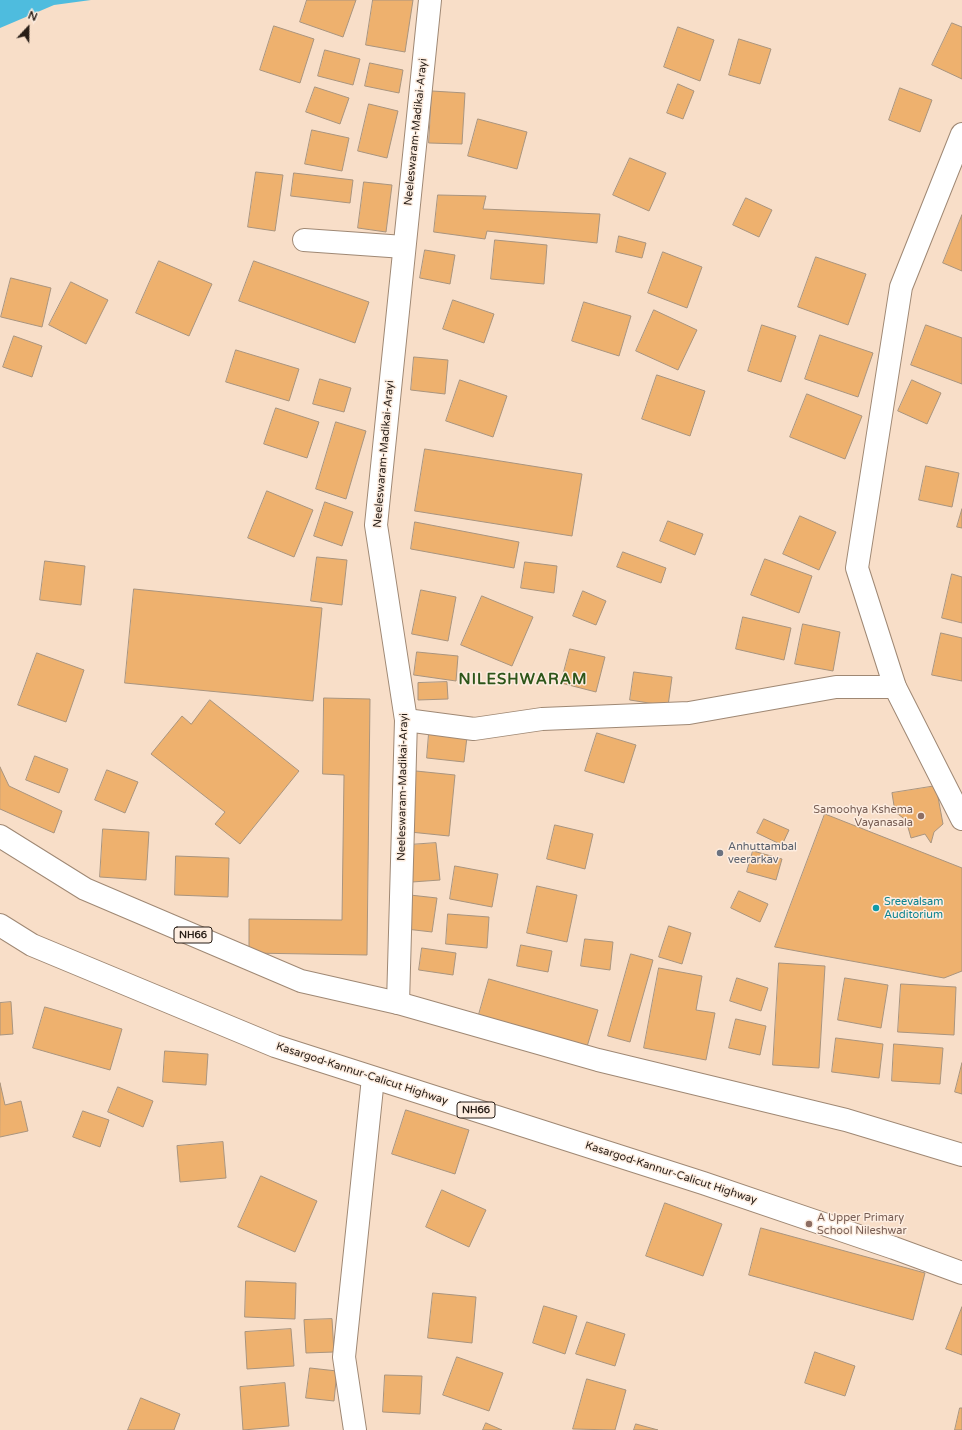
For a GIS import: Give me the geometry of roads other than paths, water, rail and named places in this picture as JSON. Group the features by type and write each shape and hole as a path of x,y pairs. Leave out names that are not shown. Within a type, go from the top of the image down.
{"main road":[{"name":"Neeleswaram-Madikai-Arayi","path":"398,1003 406,720 376,525 430,0"},
{"path":"962,134 901,287 857,568 895,687 962,819"},
{"path":"304,240 404,247"},
{"path":"406,720 474,729 542,720 689,714 836,686 895,687"},
{"name":"NH66","path":"0,836 85,889 301,981 398,1003 598,1060 846,1120 962,1156"},
{"name":"Kasargod-Kannur-Calicut Highway","path":"0,926 32,946 275,1046 703,1183 894,1248 962,1273"},
{"path":"355,1430 344,1357 373,1078"}],"water":[{"path":"0,0 91,0 54,5 0,28"}],"place":[{"name":"Samoohya Kshema Vayanasala","path":"921,816"},
{"name":"Anhuttambal veerarkav","path":"720,853"},
{"name":"Sreevalsam Auditorium","path":"876,908"},
{"name":"A Upper Primary School Nileshwar","path":"809,1224"}],"district":[{"name":"NILESHWARAM","path":"523,680"}]}
